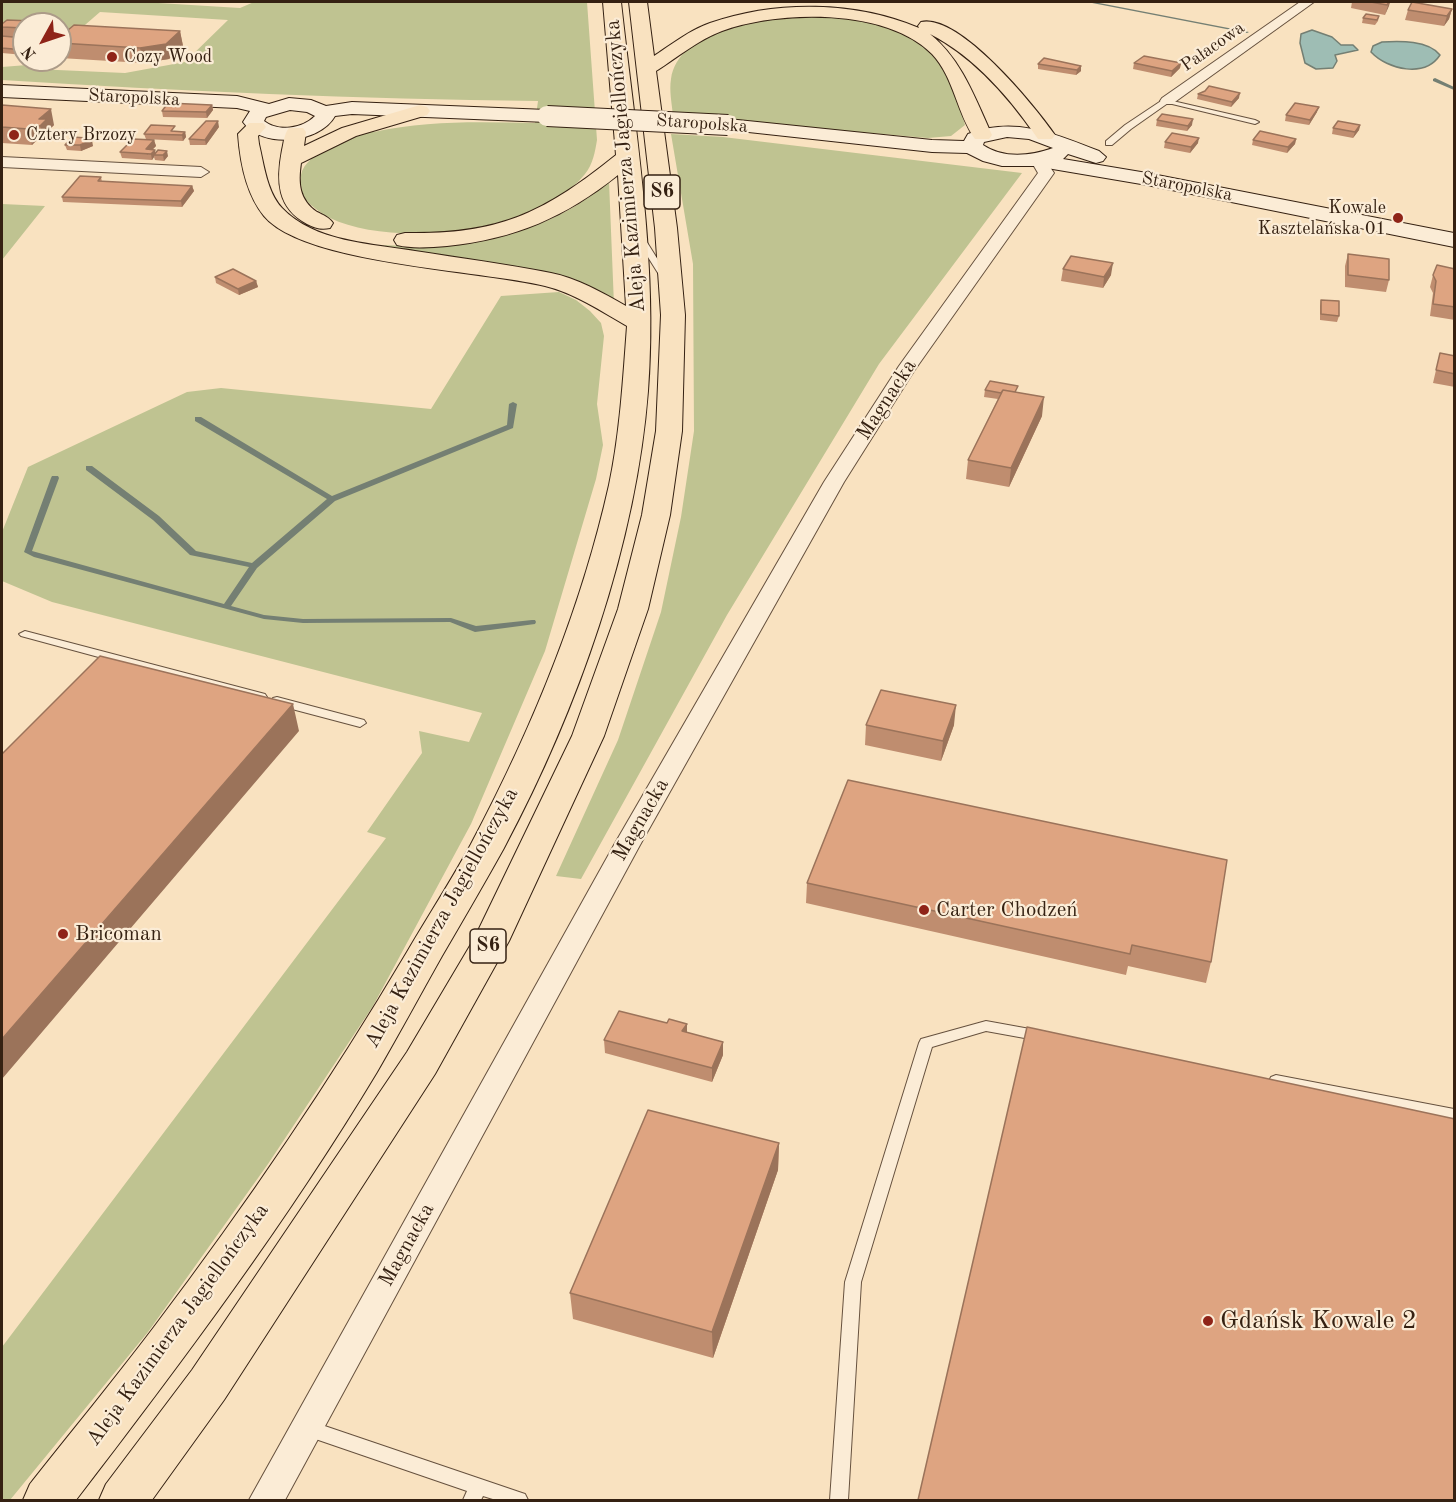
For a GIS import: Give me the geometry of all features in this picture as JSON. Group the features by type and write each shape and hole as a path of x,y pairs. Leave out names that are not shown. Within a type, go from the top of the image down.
{"highway":[{"name":"Aleja Kazimierza Jagiellończyka","path":"123,1500 208,1385 421,1063 491,941 588,736 633,609 656,515 669,431 673,315 655,288 634,229 612,2"},
{"name":"Aleja Kazimierza Jagiellończyka","path":"47,1500 170,1342 363,1062 488,845 537,743 572,659 604,560 623,482 635,393 639,323 655,288 666,228 638,2"},
{"path":"805,2 878,11 907,19 946,35 962,46 1017,96 1053,140"},
{"path":"646,69 702,34 743,20 807,13 871,18 905,29 922,37 938,49 947,63 977,141"},
{"path":"291,160 348,132 420,111"},
{"path":"261,118 248,134 266,203 277,216 294,228 350,247 551,279 590,295 639,323"},
{"path":"296,132 288,177 291,201 311,218 332,228 357,234 418,240 486,233 546,213 577,196 626,158"}],"main road":[{"name":"Staropolska","path":"2,91 237,102 261,118 273,132 296,132 316,126 325,117 324,112"},
{"name":"Staropolska","path":"261,118 300,104 319,108 324,112 352,108 728,125 932,146 977,141 1004,132 1053,140 1081,150 1132,176"},
{"path":"1039,161 1062,150 1053,140"},
{"name":"Staropolska","path":"977,141 990,156 1025,162 1039,161 1132,176 1455,240"}],"street":[{"name":"Pałacowa","path":"1167,101 1308,2"},
{"name":"Magnacka","path":"266,1500 627,845 834,482 905,370 1046,173 1039,161"},
{"path":"2,162 201,172"}],"lane":[{"path":"1109,143 1128,127 1167,101 1255,122"},
{"path":"655,288 653,258 666,228"},
{"path":"634,229 653,258 655,288"},
{"path":"25,634 109,661 360,723"},
{"path":"839,1500 853,1282 926,1043 986,1026 1056,1039"},
{"path":"1256,1077 1455,1115"},
{"path":"306,1428 475,1493 519,1500"}],"green space":[{"path":"2,2 142,2 240,8 254,2 587,2 597,140 590,166 585,174 563,194 534,210 501,222 464,230 427,233 391,232 358,227 330,218 304,199 301,175 304,167 320,152 371,130 374,132 414,125 454,123 535,123 538,101 269,94 2,80 2,67 12,66 12,72 72,71 125,73 185,62 228,20 100,12 78,31 72,31 72,12 12,12 12,26 2,27"},
{"path":"790,16 827,17 869,22 908,35 924,45 936,58 960,102 965,125 951,136 928,138 673,116 671,79 677,63 687,49 702,39 737,26"},
{"path":"671,134 723,137 1022,173 879,364 727,615 581,879 556,876 618,740 661,612 681,517 694,431 693,264"},
{"path":"609,181 614,305 533,271 380,245 441,245 501,236 558,216"},
{"path":"2,204 45,206 2,260"},
{"path":"559,292 576,300 601,323 604,336 597,404 603,445 596,479 545,651 471,824 373,1006 268,1164 148,1332 10,1500 2,1500 2,1347 386,838 367,832 422,753 419,731 469,742 482,713 52,602 2,581 2,532 28,467 187,392 221,388 431,409 501,296"}],"water":[{"path":"1312,30 1332,37 1341,45 1353,45 1358,50 1335,55 1337,61 1333,68 1316,69 1305,63 1300,43 1301,34"},
{"path":"1382,42 1421,44 1435,50 1440,55 1425,67 1406,69 1396,67 1371,52 1373,46"}],"building":[{"path":"1371,2 1389,2 1387,5"},
{"path":"1412,2 1452,9 1447,16 1408,10"},
{"path":"1366,14 1379,16 1377,20 1363,18"},
{"path":"7,20 12,20 12,27 2,27"},
{"path":"72,27 180,31 166,44 140,48 72,44"},
{"path":"2,36 12,37 12,49 2,48"},
{"path":"1144,56 1181,63 1172,71 1134,63"},
{"path":"1044,58 1081,66 1077,70 1038,64"},
{"path":"1209,86 1240,93 1232,102 1198,94"},
{"path":"168,103 212,105 206,112 162,111"},
{"path":"1295,103 1319,107 1310,120 1286,115"},
{"path":"2,105 51,109 39,119 47,119 40,126 32,125 28,129 2,127"},
{"path":"1162,114 1193,119 1188,126 1157,120"},
{"path":"206,121 218,121 205,140 189,139"},
{"path":"1338,121 1360,125 1355,132 1333,128"},
{"path":"151,125 175,126 171,131 185,132 182,135 144,134"},
{"path":"1260,131 1296,139 1288,147 1253,140"},
{"path":"1172,133 1199,138 1191,147 1165,142"},
{"path":"72,137 92,140 80,145 65,145"},
{"path":"133,139 154,140 146,149 155,150 151,154 120,152"},
{"path":"158,150 167,151 163,155 154,155"},
{"path":"80,176 101,177 98,181 192,186 181,201 62,197"},
{"path":"1348,254 1389,259 1389,280 1348,275"},
{"path":"1071,256 1113,263 1104,277 1063,269"},
{"path":"1437,265 1455,269 1455,307 1433,304 1436,281 1433,275"},
{"path":"233,269 256,281 238,289 215,277"},
{"path":"1321,300 1339,301 1339,316 1321,314"},
{"path":"1440,353 1455,356 1455,374 1436,370"},
{"path":"990,381 1018,386 1015,392 1003,390 1001,393 985,390"},
{"path":"1003,390 1044,397 1011,468 968,460"},
{"name":"Bricoman","path":"100,656 293,704 2,1039 2,754"},
{"path":"881,690 956,705 943,741 866,725"},
{"path":"848,780 1227,860 1211,962 1132,945 1130,954 807,883"},
{"path":"619,1011 667,1023 669,1019 687,1024 682,1031 723,1042 712,1068 604,1040"},
{"name":"Gdańsk Kowale 2","path":"1027,1027 1455,1119 1455,1500 918,1500"},
{"path":"648,1110 779,1143 712,1332 570,1293"}],"waterway":[{"path":"1089,2 1247,32"},
{"path":"1435,80 1454,89"},
{"path":"332,499 510,426 513,404"},
{"path":"198,419 332,499"},
{"path":"89,468 156,518 193,553 254,566"},
{"path":"55,478 28,552 37,555 264,617 303,621 451,620 475,629 532,622"},
{"path":"254,566 332,499"},
{"path":"227,606 254,566"}],"place":[{"name":"Cozy Wood","path":"112,57"},
{"name":"Cztery Brzozy","path":"14,135"},
{"name":"Kowale Kasztelańska 01","path":"1398,218"},
{"name":"Carter Chodzeń","path":"924,910"},
{"name":"Bricoman","path":"63,934"},
{"name":"Gdańsk Kowale 2","path":"1208,1321"}]}
